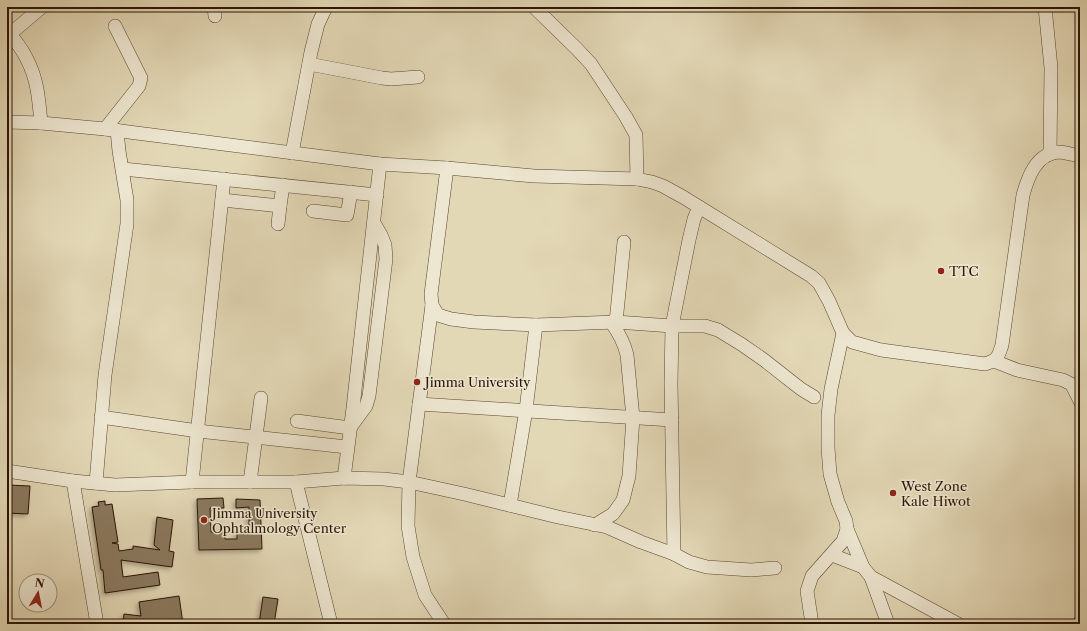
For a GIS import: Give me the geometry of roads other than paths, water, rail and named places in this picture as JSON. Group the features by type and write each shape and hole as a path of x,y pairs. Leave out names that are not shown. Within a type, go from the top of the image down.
{"street":[{"path":"41,123 37,89 30,66 20,47 8,32 42,7"},
{"path":"292,153 318,24 326,7"},
{"path":"534,7 591,64 626,117 636,135 637,179"},
{"path":"1045,7 1051,68 1050,154"},
{"path":"111,130 139,86 141,78 115,26"},
{"path":"309,64 382,78 418,78"},
{"path":"7,122 41,123 111,130 380,164 447,168 534,176 637,179 652,182 663,186 699,207 811,276 819,283 829,301 843,333 852,342 881,350 985,364 994,361 998,357 1002,345 1023,195 1027,180 1042,158 1050,154 1060,152 1080,156"},
{"path":"96,483 105,375 127,224 127,200 123,169 119,150 111,130"},
{"path":"344,478 350,428 366,406 369,396 386,259 385,245 374,223 380,164"},
{"path":"444,624 425,595 413,557 408,526 409,482 432,305 431,294 447,168"},
{"path":"123,169 377,195"},
{"path":"192,482 224,179"},
{"path":"278,224 283,186"},
{"path":"313,210 347,215 351,192"},
{"path":"222,200 280,206"},
{"path":"674,554 671,384 672,326 689,240 694,219 699,207"},
{"path":"595,525 614,514 623,500 629,476 632,418 628,369 625,346 614,322 624,242"},
{"path":"432,305 438,314 451,319 474,322 536,325 614,322 672,326 705,326 718,330 764,360 801,389 814,397"},
{"path":"510,505 526,410 536,325"},
{"path":"843,333 831,389 828,415 830,474 838,502 846,520 847,530 867,572 888,624"},
{"path":"994,361 1017,370 1063,380 1071,384 1080,401"},
{"path":"250,482 261,398"},
{"path":"419,404 672,420"},
{"path":"102,417 198,431 347,447"},
{"path":"297,421 350,428"},
{"path":"7,470 73,481 114,485 192,482 296,482 344,478 384,479 409,482 607,527 641,542 674,554 688,562 707,567 750,570 775,568"},
{"path":"73,481 97,624"},
{"path":"296,482 331,624"},
{"path":"812,624 807,591 812,576 843,541 847,530"},
{"path":"832,555 867,572 958,624"}],"place":[{"name":"TTC","path":"941,271"},
{"name":"Jimma University","path":"417,382"},
{"name":"West Zone Kale Hiwot","path":"893,493"},
{"name":"Jimma University Ophtalmology Center","path":"204,520"}]}
